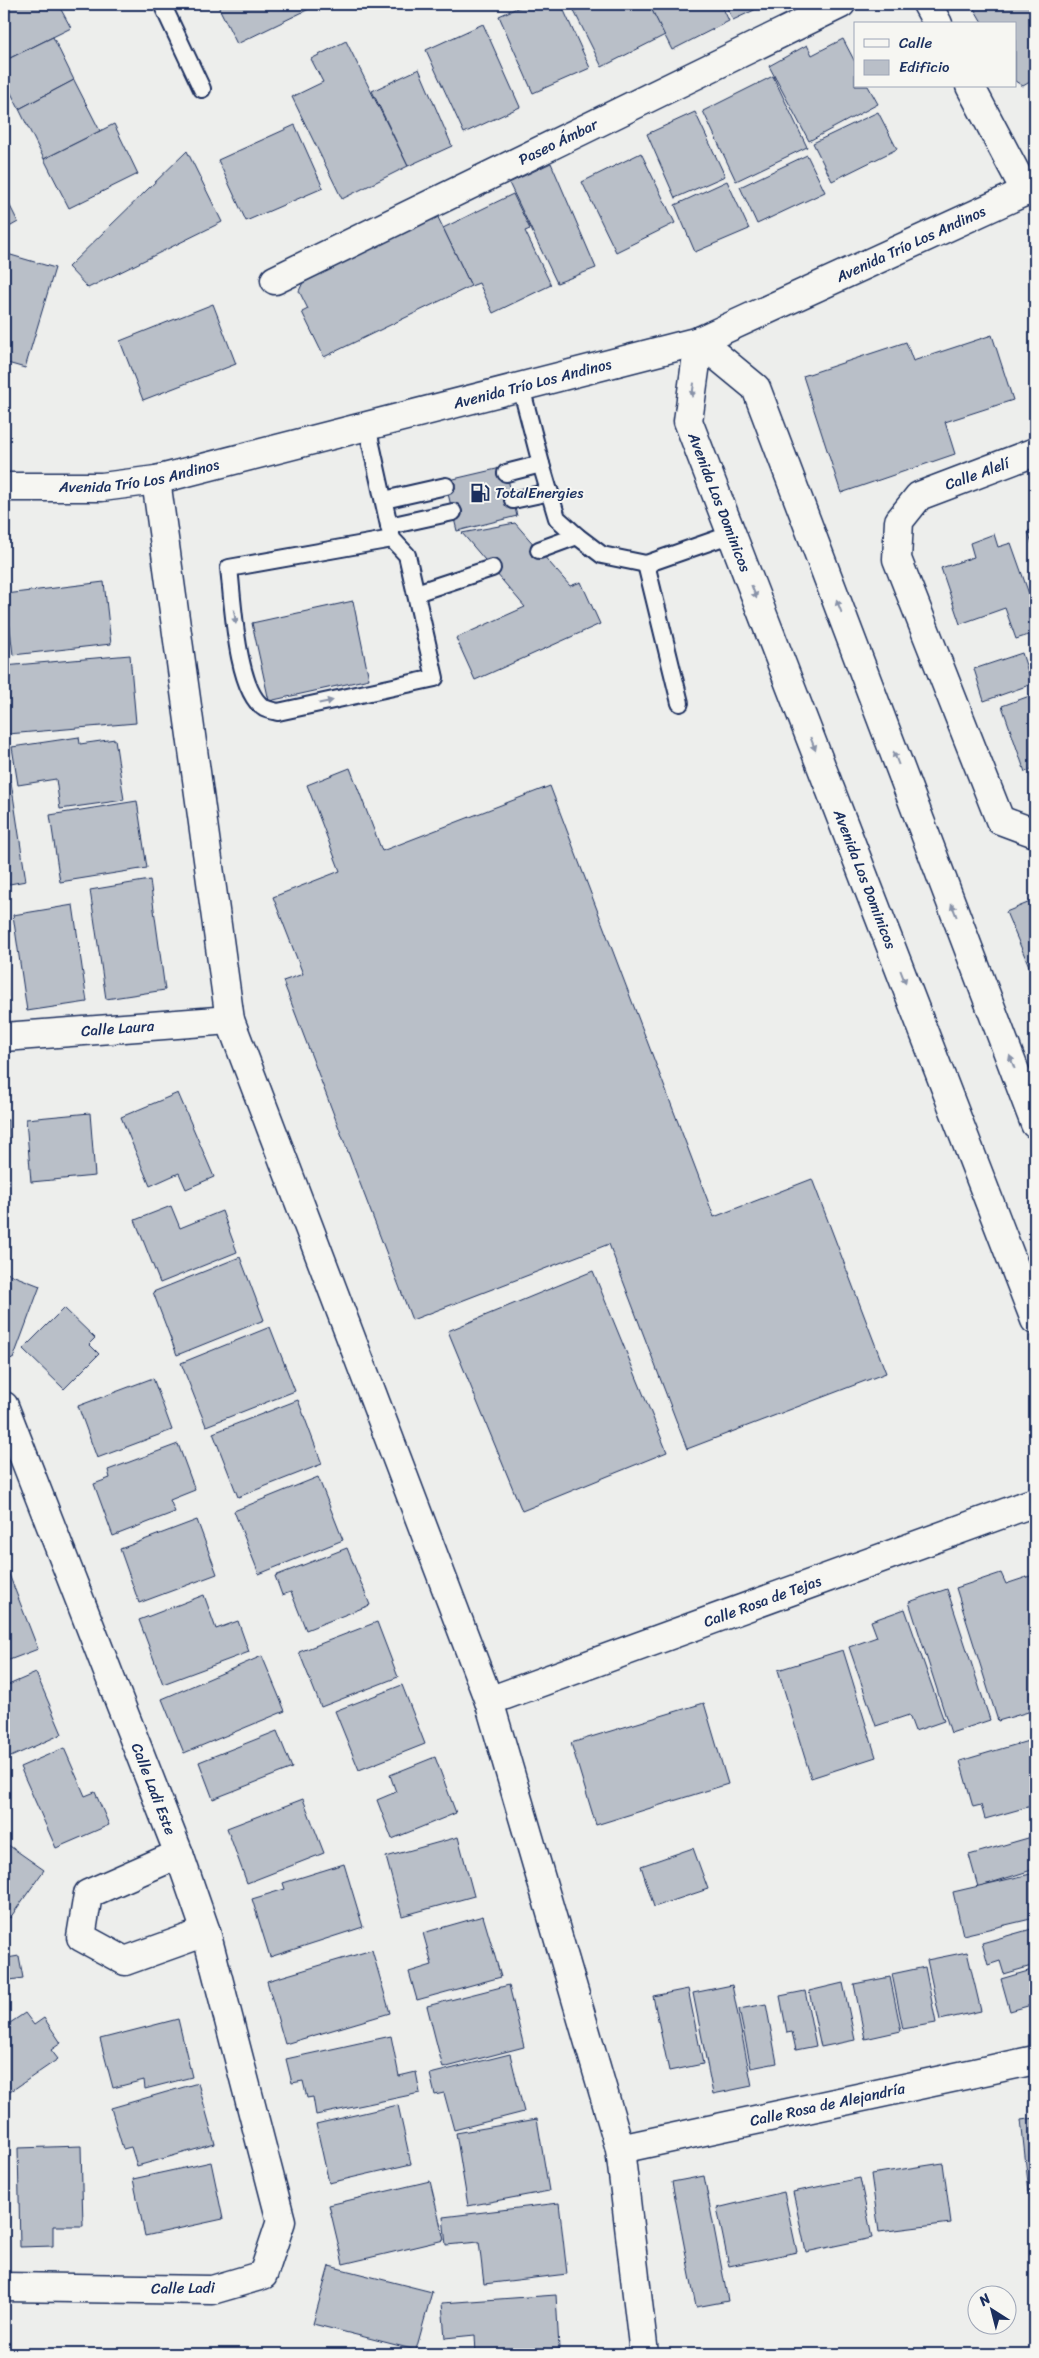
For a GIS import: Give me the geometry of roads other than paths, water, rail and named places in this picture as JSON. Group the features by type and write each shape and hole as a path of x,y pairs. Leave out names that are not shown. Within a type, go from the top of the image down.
{"street":[{"name":"Paseo Ámbar","path":"275,280 841,4"},
{"path":"927,4 937,22"},
{"path":"971,88 1031,190"},
{"name":"Avenida Trío Los Andinos","path":"4,487 102,487 156,480 699,342 1031,190"},
{"path":"699,342 756,388 1035,1124"},
{"name":"Avenida Los Dominicos","path":"699,342 688,421 1035,1320"},
{"name":"Calle Alelí","path":"1035,452 919,496 899,522 897,559 1000,820 1035,833"},
{"path":"156,480 230,1020 489,1701 620,2150 644,2354"},
{"name":"Calle Laura","path":"4,1037 230,1020"},
{"name":"Calle Ladi Este","path":"4,1406 179,1854 206,1932 270,2182"},
{"name":"Calle Rosa de Tejas","path":"489,1701 1035,1502"},
{"path":"179,1854 88,1894 81,1938 125,1961 206,1932"},
{"name":"Calle Rosa de Alejandría","path":"620,2150 1035,2060"},
{"name":"Calle Ladi","path":"4,2287 212,2290 264,2274 281,2221 270,2182"}],"lane":[{"path":"162,4 202,89"},
{"path":"521,387 557,518 602,555 646,564 732,534"},
{"path":"367,426 391,533 407,554 435,678 278,712 263,708 249,692 242,669 229,568 391,533 453,512"},
{"path":"506,472 541,464"},
{"path":"384,500 446,486"},
{"path":"513,500 550,492"},
{"path":"539,550 577,536"},
{"path":"646,564 680,703"},
{"path":"416,593 492,568"}],"place":[{"name":"TotalEnergies","path":"480,493"}]}
